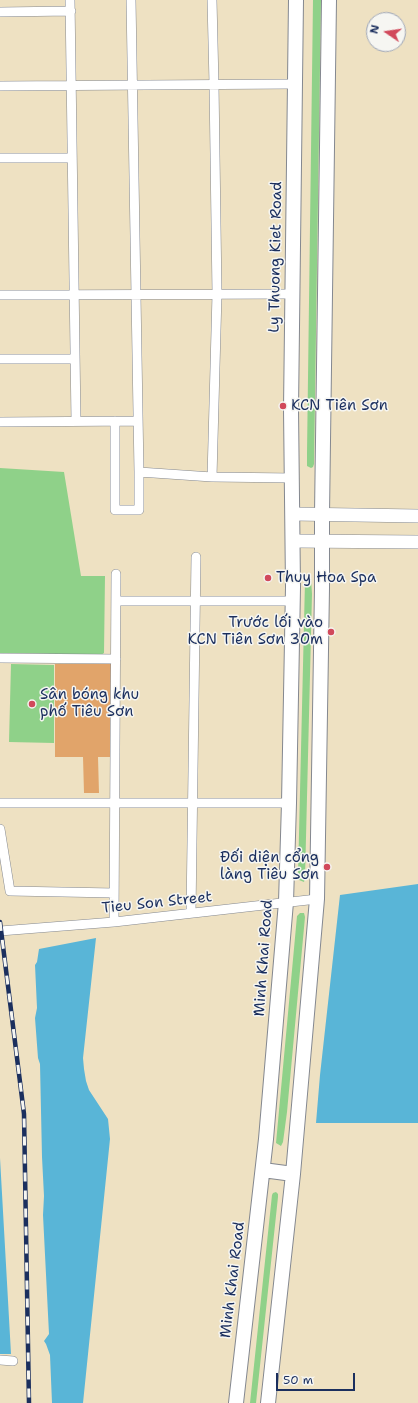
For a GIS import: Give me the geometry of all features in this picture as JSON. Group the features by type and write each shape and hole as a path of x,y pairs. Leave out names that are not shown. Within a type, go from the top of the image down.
{"main road":[{"name":"Ly Thuong Kiet Road","path":"293,514 291,410 296,0"},
{"path":"268,1403 293,1174 317,899 329,0"},
{"path":"293,514 418,516"},
{"name":"Minh Khai Road","path":"236,1403 263,1170 286,902 293,601 293,514"},
{"path":"293,541 418,542"},
{"path":"263,1170 293,1174"}],"street":[{"path":"70,0 76,422"},
{"path":"115,421 115,510 139,510 131,0"},
{"path":"212,0 217,294 212,477"},
{"path":"0,12 70,11"},
{"path":"0,86 294,84"},
{"path":"0,158 72,158"},
{"path":"0,295 292,294"},
{"path":"0,359 75,359"},
{"path":"0,422 138,421"},
{"path":"139,472 212,477 293,478"},
{"path":"191,913 196,557"},
{"path":"114,922 116,574"},
{"path":"116,601 293,601"},
{"path":"0,658 116,659"},
{"path":"0,804 289,802"},
{"path":"0,830 10,891 114,893"},
{"name":"Tieu Son Street","path":"0,931 114,922 317,899"},
{"path":"0,1360 13,1361"}],"green space":[{"path":"313,0 321,0 314,464 311,468 307,466 307,453"},
{"path":"0,468 64,472 81,576 105,576 104,653 101,655 0,653"},
{"path":"307,577 311,579 312,594 304,882 299,880 298,876 305,581"},
{"name":"Sân bóng khu phố Tiêu Sơn","path":"11,664 54,665 54,743 9,742"},
{"path":"300,913 304,913 305,917 287,1112 283,1142 281,1146 276,1143 297,916"},
{"path":"276,1192 278,1197 256,1403 250,1403 272,1195"}],"water":[{"path":"418,884 418,1123 316,1123 340,895"},
{"path":"96,938 83,1058 86,1081 89,1090 108,1119 110,1139 83,1403 52,1403 50,1355 44,1341 49,1334 43,1215 44,1196 40,1064 38,1058 35,1018 37,1008 35,965 37,962 39,949"},
{"path":"0,1158 11,1354 0,1354"}],"building":[{"path":"55,664 111,664 110,757 98,757 99,793 84,793 83,757 55,757"}],"railway":[{"path":"0,922 24,1114 29,1403"}],"place":[{"name":"KCN Tiên Sơn","path":"283,406"},
{"name":"Thuy Hoa Spa","path":"268,578"},
{"name":"Trước lối vào KCN Tiên Sơn 30m","path":"331,632"},
{"name":"Sân bóng khu phố Tiêu Sơn","path":"32,704"},
{"name":"Đối diện cổng làng Tiêu Sơn","path":"327,867"}]}
